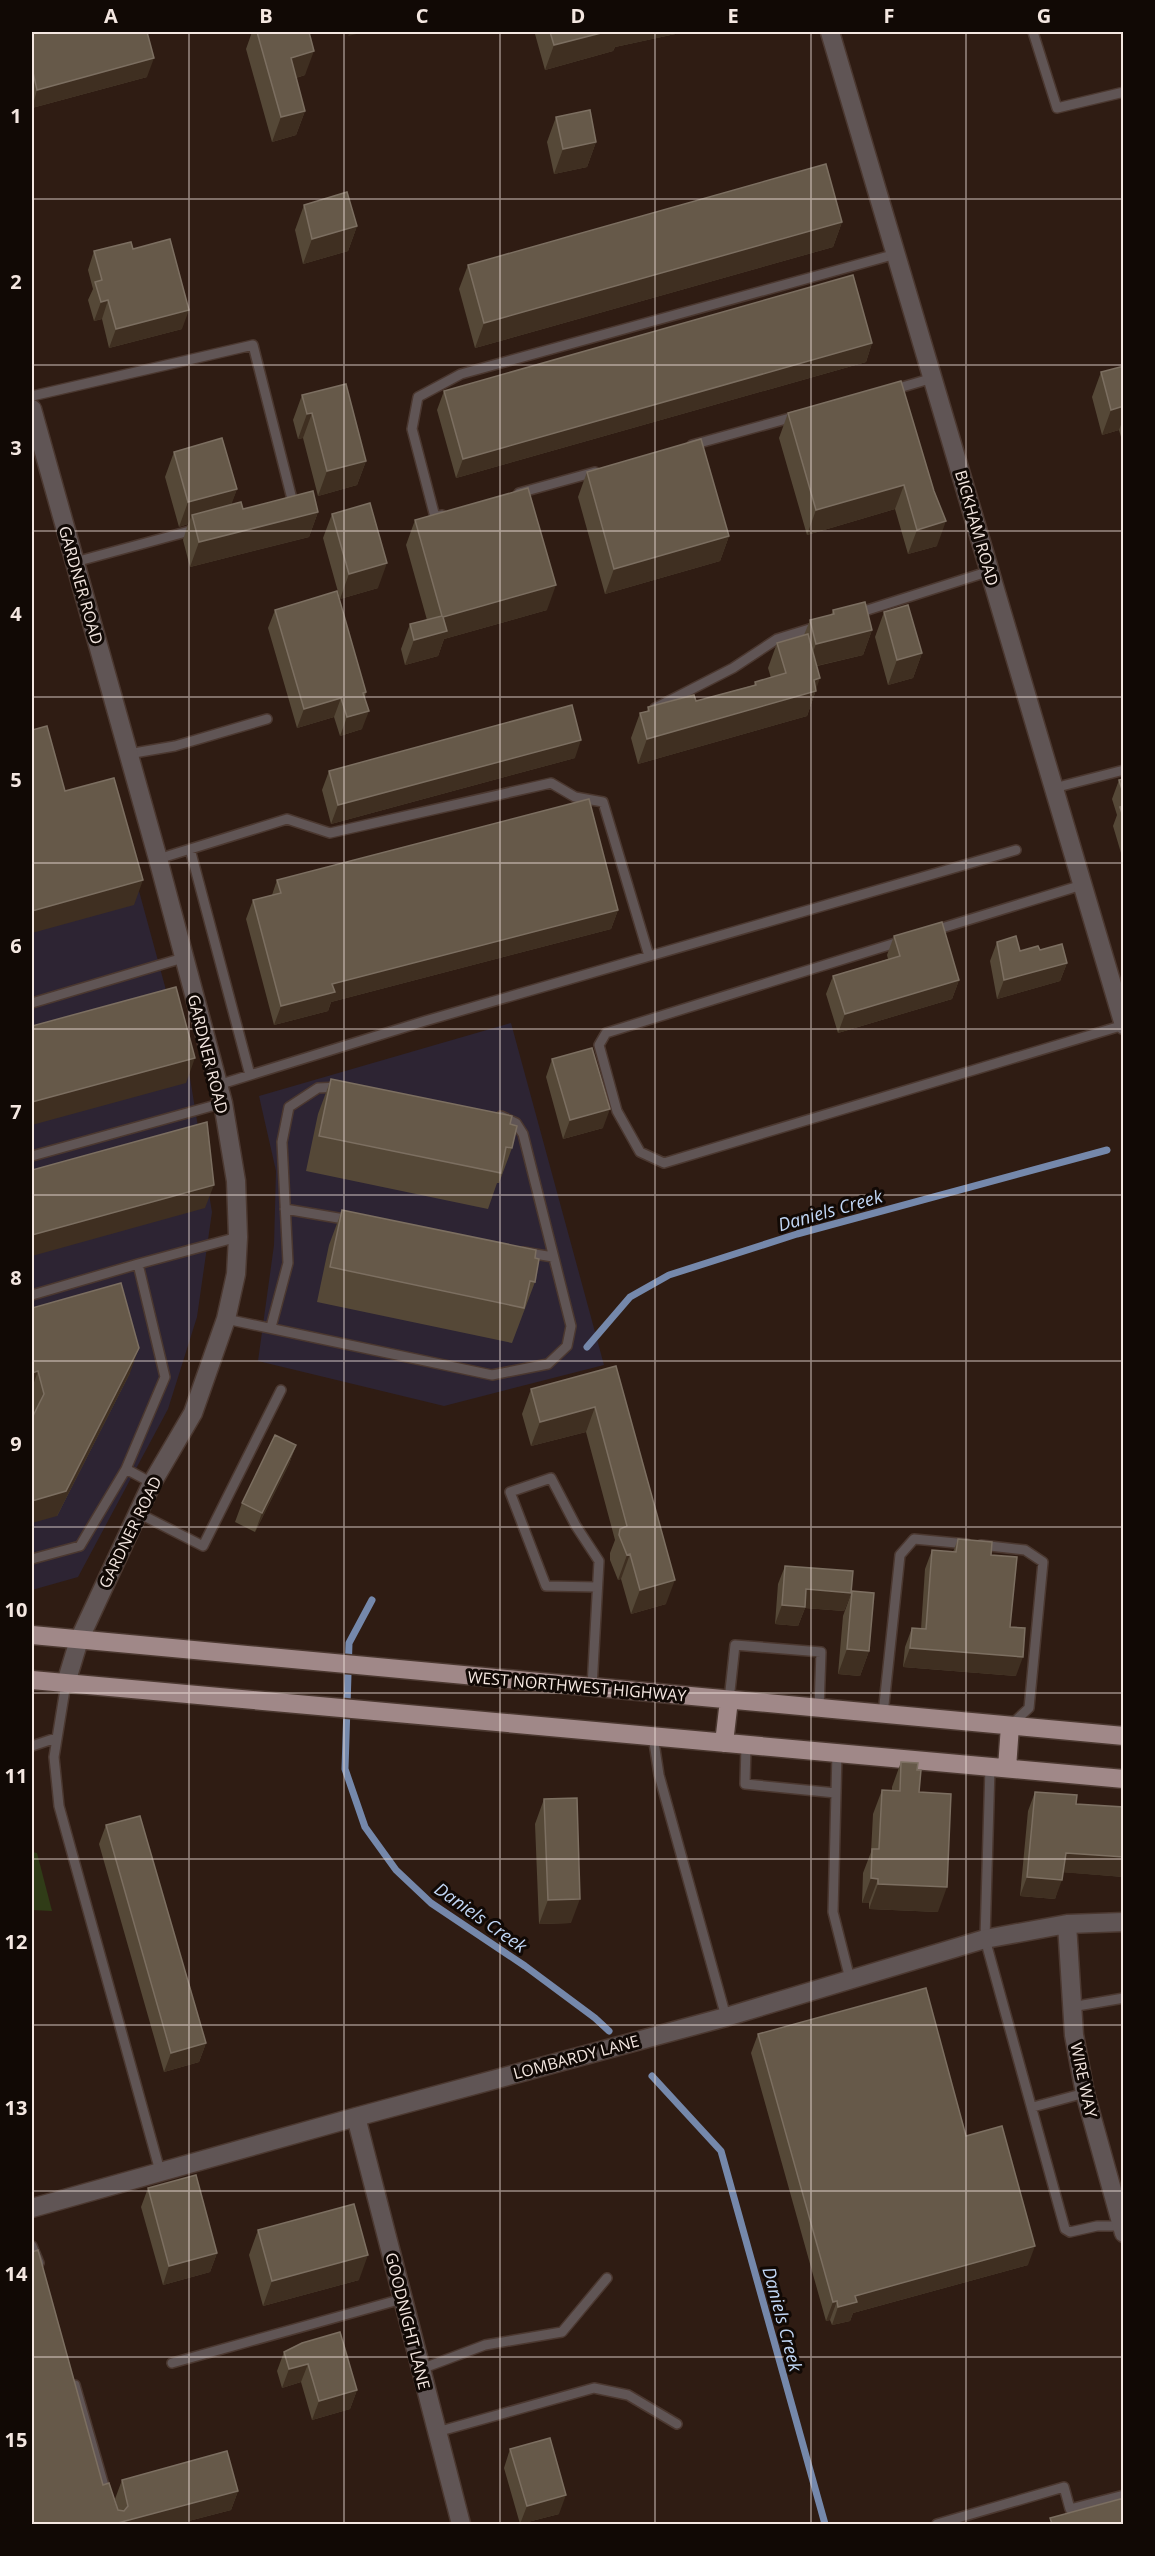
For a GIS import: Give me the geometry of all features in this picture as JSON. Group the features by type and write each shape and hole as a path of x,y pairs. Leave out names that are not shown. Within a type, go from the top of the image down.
{"main road":[{"name":"WEST NORTHWEST HIGHWAY","path":"32,1635 1124,1736"},
{"path":"32,1680 1124,1779"},
{"path":"724,1743 729,1700"},
{"path":"998,1768 1010,1726"}],"street":[{"name":"BICKHAM ROAD","path":"830,32 1123,1025"},
{"name":"GARDNER ROAD","path":"32,410 158,859 223,1103 236,1181 236,1274 226,1319 193,1413 152,1483 79,1640 66,1683"},
{"name":"LOMBARDY LANE","path":"32,2208 726,2017 985,1939 1066,1924 1124,1922"},
{"name":"WIRE WAY","path":"1066,1924 1071,2007 1085,2093 1123,2229"},
{"name":"GOODNIGHT LANE","path":"356,2117 461,2524"}],"lane":[{"path":"1033,32 1057,108 1124,92"},
{"path":"457,510 435,517 412,429 418,397 461,374 896,254"},
{"path":"32,396 253,345 293,503 282,506"},
{"path":"887,391 933,378"},
{"path":"684,448 808,413"},
{"path":"514,495 604,470"},
{"path":"75,562 206,526"},
{"path":"843,618 990,571"},
{"path":"645,713 733,668 777,639 821,625"},
{"path":"128,754 176,746 267,719"},
{"path":"1054,788 1124,770"},
{"path":"158,859 287,819 330,833 551,783 574,797 603,802 649,956"},
{"path":"190,849 250,1075"},
{"path":"218,1085 649,956 1016,850"},
{"path":"923,934 1082,885"},
{"path":"912,938 606,1033 599,1045 617,1111 640,1152 664,1163 1123,1025"},
{"path":"32,1003 183,958"},
{"path":"271,1327 288,1263 282,1142 289,1107 318,1088 347,1088"},
{"path":"32,1156 223,1103"},
{"path":"226,1319 492,1375 548,1364 567,1346 571,1326 523,1134 516,1123 504,1116 493,1114"},
{"path":"285,1209 355,1221"},
{"path":"32,1294 237,1237"},
{"path":"518,1251 553,1257"},
{"path":"32,1559 80,1546 126,1469 165,1377 138,1264"},
{"path":"138,1513 203,1546 281,1390"},
{"path":"126,1469 152,1483"},
{"path":"592,1687 599,1561 576,1526 552,1478 510,1492 546,1586 597,1587"},
{"path":"883,1714 900,1556 914,1539 1025,1550 1043,1562 1029,1708 1010,1726"},
{"path":"729,1700 735,1645 821,1652 819,1708"},
{"path":"66,1683 54,1758 59,1806 160,2171"},
{"path":"653,1736 659,1775 726,2017"},
{"path":"32,1746 56,1738"},
{"path":"746,1745 745,1784 836,1793"},
{"path":"837,1753 833,1912 850,1979"},
{"path":"998,1768 985,1939 1065,2229 1070,2232 1096,2226 1123,2229"},
{"path":"1071,2007 1124,1998"},
{"path":"1033,2107 1085,2093"},
{"path":"32,2246 42,2269"},
{"path":"421,2369 485,2344 562,2332 607,2278"},
{"path":"172,2363 402,2299"},
{"path":"74,2380 108,2502"},
{"path":"437,2432 594,2388 628,2396 677,2424"},
{"path":"937,2524 1064,2487 1070,2510 1124,2495"}],"shaded area":[{"path":"112,792 190,1078 212,1212 197,1317 168,1409 78,1577 32,1590 32,814"},
{"path":"511,1023 604,1365 444,1406 258,1361 274,1245 276,1171 259,1096"}],"green space":[{"path":"32,1852 37,1853 52,1911 32,1910"}],"building":[{"path":"32,32 147,32 154,58 37,90 32,68"},
{"path":"257,32 309,32 314,51 291,58 305,111 281,117"},
{"path":"550,32 605,32 554,45"},
{"path":"590,110 596,142 563,149 556,117"},
{"path":"826,164 842,222 484,323 468,265"},
{"path":"347,192 357,226 312,239 304,205"},
{"path":"170,239 189,310 116,329 108,300 101,302 95,282 102,280 94,251 131,242 133,249"},
{"path":"853,275 872,343 463,459 444,391"},
{"path":"1124,366 1124,406 1111,410 1101,372"},
{"path":"901,381 934,491 946,521 917,530 904,485 816,510 788,413"},
{"path":"346,384 366,461 327,471 312,413 307,414 302,395"},
{"path":"222,438 237,489 188,502 174,452"},
{"path":"701,439 729,536 614,569 587,472"},
{"path":"528,488 556,585 443,617 447,631 414,640 410,624 442,616 415,520"},
{"path":"313,491 318,512 199,542 192,515 241,502 243,509"},
{"path":"370,503 387,563 349,574 332,514"},
{"path":"337,591 366,692 363,693 369,711 347,717 341,698 304,709 275,610"},
{"path":"865,602 872,630 816,644 810,620 834,614 833,610"},
{"path":"908,605 922,653 897,660 884,612"},
{"path":"808,634 820,678 814,680 816,691 647,739 640,713 649,711 648,707 694,695 696,701 756,685 755,682 786,673 777,643"},
{"path":"572,705 581,740 338,805 329,771"},
{"path":"47,726 65,791 114,778 143,880 32,911 32,730"},
{"path":"1124,779 1124,796 1119,780"},
{"path":"589,799 618,910 332,984 335,992 281,1006 253,900 281,893 277,880"},
{"path":"1124,806 1124,820 1120,807"},
{"path":"942,922 959,980 845,1014 833,976 900,956 894,936"},
{"path":"1016,936 1020,951 1038,946 1040,950 1062,944 1067,963 1004,980 997,942"},
{"path":"176,987 195,1058 32,1102 32,1026"},
{"path":"592,1048 610,1109 570,1120 552,1059"},
{"path":"331,1079 512,1116 510,1124 517,1126 512,1148 506,1147 501,1173 319,1136"},
{"path":"207,1122 214,1185 32,1235 32,1170"},
{"path":"342,1210 536,1250 535,1258 539,1259 535,1282 530,1281 524,1308 330,1267"},
{"path":"121,1283 139,1348 66,1491 32,1501 32,1418 44,1394 38,1371 32,1373 32,1308"},
{"path":"616,1366 675,1580 640,1590 630,1554 627,1555 619,1535 620,1529 627,1526 595,1407 540,1422 531,1389"},
{"path":"275,1435 296,1445 262,1513 242,1503"},
{"path":"958,1539 992,1542 991,1555 1017,1557 1010,1627 1025,1628 1023,1657 910,1648 912,1628 926,1629 932,1550 956,1552"},
{"path":"785,1566 853,1571 851,1593 806,1589 805,1607 782,1605"},
{"path":"852,1591 874,1593 869,1651 847,1649"},
{"path":"901,1762 918,1763 917,1770 921,1770 919,1792 951,1794 947,1887 878,1884 878,1879 871,1878 872,1849 879,1849 882,1790 900,1791"},
{"path":"1035,1792 1077,1795 1076,1804 1124,1807 1124,1857 1066,1853 1062,1880 1027,1877"},
{"path":"577,1798 580,1899 548,1900 544,1799"},
{"path":"140,1816 206,2043 171,2053 106,1825"},
{"path":"926,1988 966,2136 1002,2126 1035,2246 855,2296 857,2302 838,2307 837,2301 833,2302 758,2034"},
{"path":"196,2175 217,2253 169,2266 148,2188"},
{"path":"354,2204 368,2255 272,2281 258,2230"},
{"path":"38,2250 103,2485 109,2483 118,2510 124,2511 128,2506 122,2480 227,2451 238,2491 114,2524 32,2524 32,2252"},
{"path":"340,2332 357,2390 319,2401 308,2364 289,2369 284,2352 302,2343"},
{"path":"550,2438 566,2495 527,2506 510,2449"},
{"path":"1124,2498 1124,2524 1052,2524 1050,2518"}],"waterway":[{"name":"Daniels Creek","path":"587,1347 630,1297 669,1275 797,1234 1107,1150"},
{"name":"Daniels Creek","path":"372,1600 349,1643 345,1769 365,1827 396,1870 431,1903 525,1966 609,2031"},
{"name":"Daniels Creek","path":"652,2076 721,2151 825,2524"}]}
